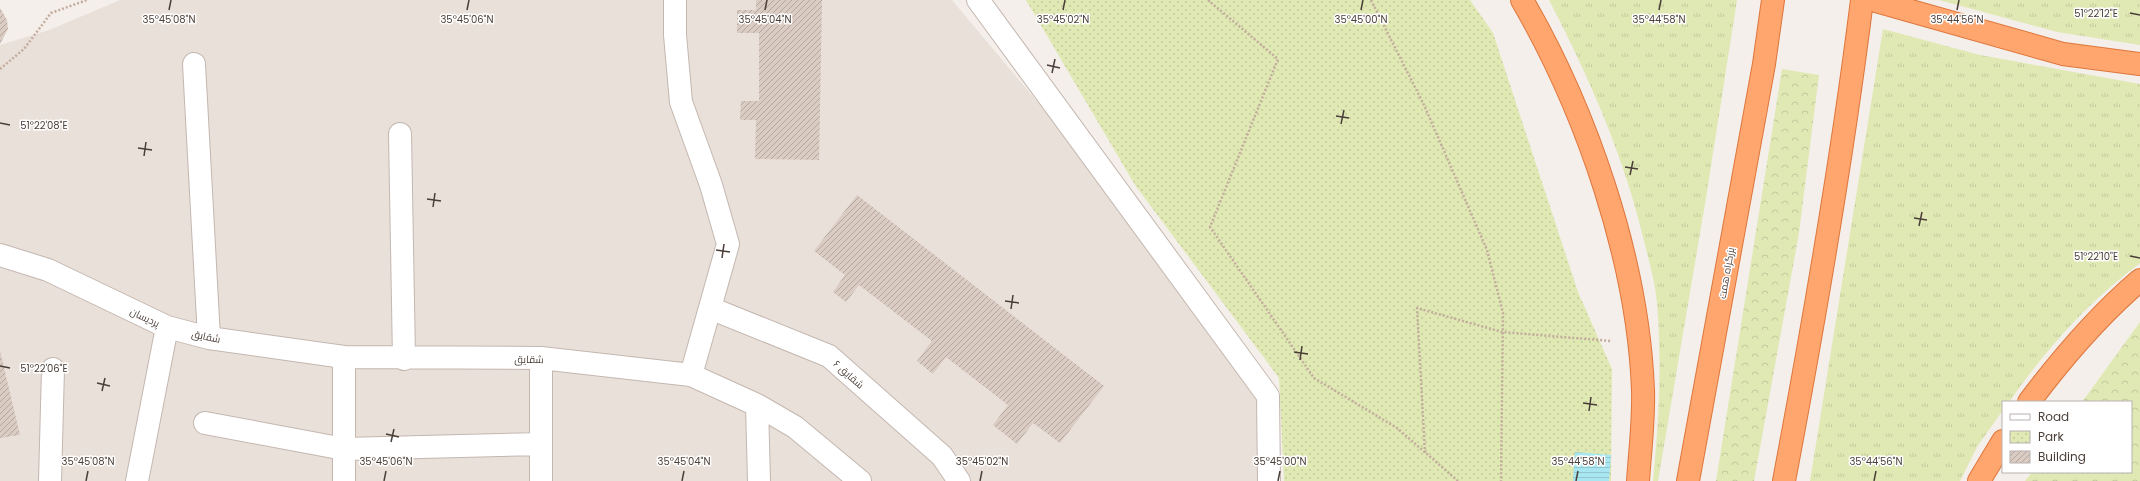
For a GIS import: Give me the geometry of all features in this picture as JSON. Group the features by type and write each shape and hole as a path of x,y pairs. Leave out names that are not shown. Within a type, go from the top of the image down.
{"highway":[{"path":"1522,0 1567,89 1601,178 1623,255 1637,322 1643,391 1638,481"},
{"name":"بزرگراه همت","path":"1688,481 1764,64 1773,0"},
{"path":"1784,481 1802,387 1852,82 1862,0"},
{"path":"1872,0 2063,54 2140,64"},
{"path":"2030,401 2076,343 2101,316 2140,280"},
{"path":"1980,481 2002,443"}],"street":[{"path":"675,0 675,35 681,102 711,185 728,244 691,375"},
{"path":"978,0 1268,396 1269,481"},
{"path":"194,64 209,338"},
{"path":"400,134 404,359"},
{"name":"پردیسان","path":"0,254 48,270 167,327 137,481"},
{"name":"شقایق ۶","path":"710,308 829,356 942,456 959,481"},
{"name":"شقایق","path":"167,327 209,338 344,357 404,359 541,358 691,375 757,405 795,427 860,481"},
{"path":"344,357 344,481"},
{"path":"541,358 541,481"},
{"path":"50,481 53,369"},
{"path":"757,405 759,481"},
{"path":"205,423 344,449 541,444"}],"path":[{"path":"0,69 24,49 51,13 86,0"},
{"path":"1208,0 1278,59 1210,227 1314,378 1397,428 1458,481"},
{"path":"1371,0 1424,105 1487,250 1503,313 1501,481"},
{"path":"1425,453 1417,308 1502,332 1615,341"}],"shaded area":[{"path":"120,0 952,0 1270,379 1275,481 0,481 0,45 49,30"}],"green space":[{"path":"1026,0 1470,0 1493,33 1578,292 1612,369 1611,481 1284,481 1279,378 1135,185"},
{"path":"1549,0 1737,0 1706,198 1658,481 1653,481 1660,370 1659,325 1652,272 1636,209 1616,148 1578,58"},
{"path":"1939,0 2140,0 2140,45 2057,32"},
{"path":"1883,29 1980,55 2140,84 2140,263 2103,293 2069,327 2038,363 2010,401 2002,401 2002,411 1977,447 1960,481 1810,481"},
{"path":"1782,69 1819,75 1799,233 1754,481 1716,481"},
{"path":"2140,322 2140,481 2025,481 2031,473 2132,473 2132,401 2083,401"}],"water":[{"path":"1575,452 1611,455 1609,481 1573,481"}],"building":[{"path":"756,0 822,0 819,160 755,159 756,120 740,120 741,101 759,101 759,33 737,33 737,10 756,10"},
{"path":"0,8 7,20 8,29 0,44"},
{"path":"857,195 1104,386 1060,443 1033,423 1017,444 993,425 1008,405 946,357 933,374 917,361 932,341 859,285 846,302 833,292 845,275 814,251"},
{"path":"0,351 20,435 0,438"}]}
